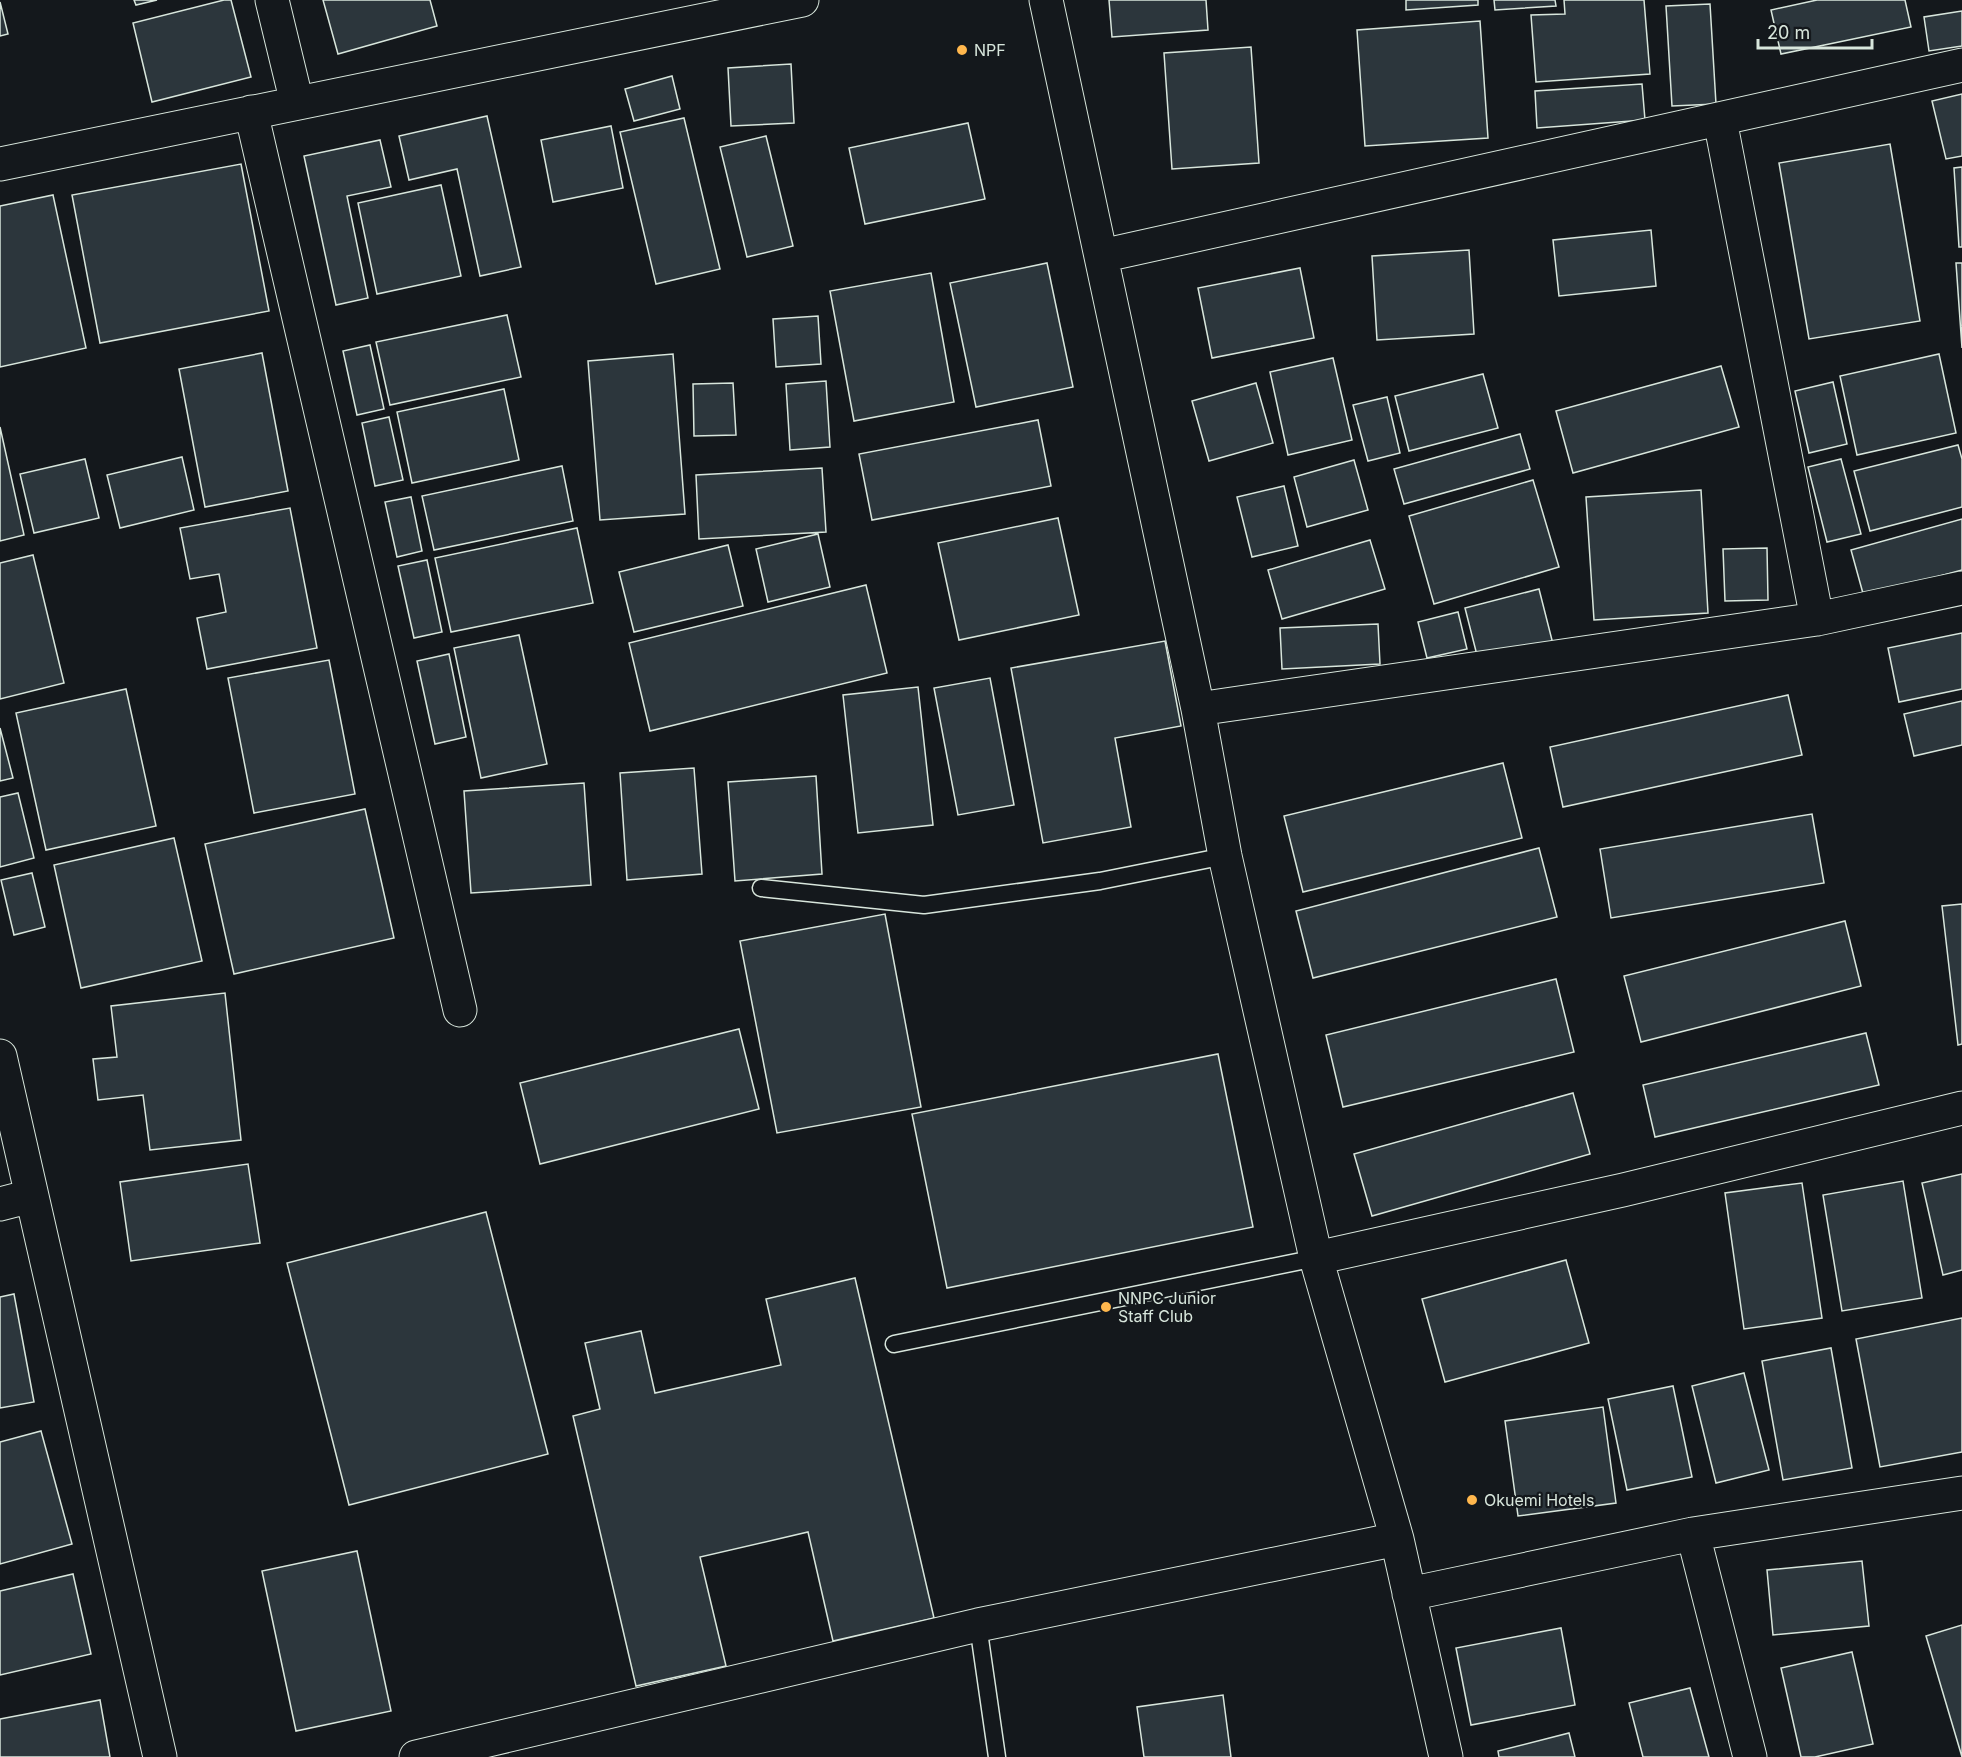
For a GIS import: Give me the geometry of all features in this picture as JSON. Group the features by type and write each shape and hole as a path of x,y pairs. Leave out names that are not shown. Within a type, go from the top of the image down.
{"street":[{"path":"272,0 297,103"},
{"path":"0,164 802,0"},
{"path":"1046,0 1198,709 1225,856 1316,1258 1397,1539 1446,1757"},
{"path":"1101,256 1962,65"},
{"path":"251,112 460,1010"},
{"path":"1720,120 1817,619"},
{"path":"1198,709 1817,619 1962,588"},
{"path":"0,1056 160,1757"},
{"path":"1316,1258 1623,1190 1962,1108"},
{"path":"0,1204 31,1196"},
{"path":"1409,1594 1693,1534 1962,1493"},
{"path":"1693,1534 1750,1757"},
{"path":"416,1757 978,1625 1397,1539"}],"lane":[{"path":"760,888 924,905 1100,881 1225,856"},
{"path":"894,1344 1316,1258"},
{"path":"978,1625 998,1757"}],"building":[{"path":"134,0 157,0 136,5"},
{"path":"231,0 251,77 152,102 133,23"},
{"path":"323,0 430,0 437,26 338,54"},
{"path":"1109,0 1206,0 1208,30 1112,37"},
{"path":"1406,0 1478,0 1478,5 1406,10"},
{"path":"1494,0 1555,0 1556,6 1495,10"},
{"path":"1564,0 1644,0 1650,74 1536,82 1531,15 1565,14"},
{"path":"1817,0 1905,0 1911,27 1781,54 1771,10"},
{"path":"0,2 8,34 0,36"},
{"path":"1710,4 1716,104 1672,106 1666,6"},
{"path":"1962,11 1962,46 1929,51 1924,17"},
{"path":"1480,21 1488,138 1365,146 1357,30"},
{"path":"1251,47 1259,163 1172,169 1164,53"},
{"path":"791,64 794,123 731,126 728,68"},
{"path":"672,76 680,109 634,121 625,89"},
{"path":"1642,84 1645,120 1537,128 1535,91"},
{"path":"1962,94 1962,156 1946,159 1932,101"},
{"path":"487,116 521,267 480,276 457,169 409,180 399,136"},
{"path":"684,118 720,269 656,284 620,132"},
{"path":"968,123 985,199 865,224 849,148"},
{"path":"611,126 623,188 553,202 541,140"},
{"path":"766,136 793,246 747,257 720,147"},
{"path":"380,140 391,187 347,196 368,298 336,305 304,156"},
{"path":"1890,144 1920,321 1809,339 1779,163"},
{"path":"241,164 269,311 100,343 72,195"},
{"path":"1962,167 1962,247 1959,247 1954,168"},
{"path":"441,185 461,276 377,294 358,203"},
{"path":"53,195 86,348 0,367 0,206"},
{"path":"1651,230 1656,286 1559,296 1553,240"},
{"path":"1469,250 1474,334 1377,340 1372,256"},
{"path":"1047,263 1073,387 976,407 950,283"},
{"path":"1956,263 1962,263 1962,348"},
{"path":"1300,268 1314,338 1212,358 1198,288"},
{"path":"931,273 954,402 854,421 830,291"},
{"path":"507,315 521,377 390,405 376,342"},
{"path":"818,316 821,364 776,367 773,319"},
{"path":"370,345 384,409 357,415 343,351"},
{"path":"262,353 288,491 205,507 179,369"},
{"path":"673,354 685,514 600,520 588,361"},
{"path":"1939,354 1956,433 1857,455 1840,376"},
{"path":"1333,358 1352,440 1288,455 1270,372"},
{"path":"1721,366 1739,427 1573,473 1556,411"},
{"path":"1483,374 1498,428 1409,451 1395,396"},
{"path":"826,381 830,447 790,450 786,384"},
{"path":"1833,382 1847,444 1809,453 1795,391"},
{"path":"733,383 736,435 694,436 693,384"},
{"path":"1256,383 1273,443 1209,461 1192,401"},
{"path":"504,389 519,460 412,483 397,412"},
{"path":"1387,397 1400,453 1368,461 1353,405"},
{"path":"389,417 403,480 375,486 362,423"},
{"path":"1038,420 1051,486 872,520 859,454"},
{"path":"0,427 24,535 0,541"},
{"path":"1520,434 1530,469 1404,504 1394,469"},
{"path":"1958,445 1962,459 1962,507 1870,531 1854,471"},
{"path":"182,457 194,510 120,528 107,475"},
{"path":"85,459 99,518 34,533 20,474"},
{"path":"1841,459 1861,534 1827,542 1808,467"},
{"path":"1354,460 1368,510 1307,527 1294,477"},
{"path":"562,466 573,521 434,550 422,496"},
{"path":"822,468 826,532 699,539 696,475"},
{"path":"1533,480 1559,567 1434,604 1409,516"},
{"path":"1284,486 1298,546 1252,557 1237,497"},
{"path":"1701,490 1708,613 1594,620 1586,497"},
{"path":"411,497 422,551 397,557 385,502"},
{"path":"290,508 317,648 207,669 197,618 226,612 219,574 190,579 180,528"},
{"path":"1058,518 1079,615 959,640 938,543"},
{"path":"1962,519 1962,570 1864,597 1851,550"},
{"path":"577,528 593,603 451,632 435,558"},
{"path":"818,534 830,587 768,602 756,549"},
{"path":"1370,540 1385,589 1282,619 1268,570"},
{"path":"728,545 743,606 634,632 619,572"},
{"path":"1767,548 1768,600 1725,601 1723,549"},
{"path":"33,555 64,683 0,699 0,563"},
{"path":"427,560 442,632 414,638 398,566"},
{"path":"866,585 887,673 650,731 629,643"},
{"path":"1539,589 1554,648 1480,667 1465,608"},
{"path":"1458,612 1467,649 1427,658 1418,622"},
{"path":"1378,624 1380,664 1282,669 1280,628"},
{"path":"1962,633 1962,689 1899,702 1888,648"},
{"path":"519,635 547,764 481,778 454,648"},
{"path":"1165,641 1181,726 1115,738 1131,827 1043,843 1011,668"},
{"path":"449,654 466,737 435,744 417,661"},
{"path":"329,660 355,794 254,813 228,678"},
{"path":"990,678 1014,805 958,815 934,688"},
{"path":"918,687 933,825 858,833 843,695"},
{"path":"126,689 156,826 46,850 16,713"},
{"path":"1788,695 1802,755 1563,807 1550,747"},
{"path":"1962,701 1962,745 1914,756 1904,714"},
{"path":"0,728 13,778 0,781"},
{"path":"1503,763 1522,838 1303,892 1284,816"},
{"path":"694,768 702,874 627,880 620,773"},
{"path":"816,776 822,874 735,881 728,782"},
{"path":"584,783 591,885 471,893 464,791"},
{"path":"18,793 34,858 0,867 0,797"},
{"path":"365,809 394,938 234,974 205,844"},
{"path":"1812,814 1824,883 1611,918 1600,849"},
{"path":"174,838 202,961 81,988 54,865"},
{"path":"1539,848 1557,917 1313,978 1296,911"},
{"path":"32,873 45,927 14,935 1,880"},
{"path":"1962,904 1962,1044 1958,1045 1942,906"},
{"path":"885,914 921,1107 777,1133 740,941"},
{"path":"1845,921 1861,986 1641,1042 1624,976"},
{"path":"1556,979 1574,1052 1343,1107 1326,1035"},
{"path":"225,993 241,1140 150,1150 143,1095 98,1100 93,1059 117,1057 111,1006"},
{"path":"739,1029 759,1109 540,1164 520,1083"},
{"path":"1866,1033 1879,1085 1655,1137 1643,1085"},
{"path":"1218,1054 1253,1227 947,1288 912,1114"},
{"path":"1573,1093 1590,1154 1372,1216 1354,1154"},
{"path":"248,1164 260,1243 131,1261 120,1182"},
{"path":"1962,1174 1962,1270 1943,1275 1922,1183"},
{"path":"1903,1181 1922,1298 1842,1311 1823,1195"},
{"path":"1802,1183 1822,1318 1744,1329 1725,1193"},
{"path":"486,1212 548,1454 349,1505 287,1263"},
{"path":"1566,1260 1589,1343 1445,1382 1422,1299"},
{"path":"855,1278 934,1618 833,1641 808,1532 700,1557 726,1666 636,1686 573,1416 600,1409 585,1343 641,1331 655,1393 781,1365 766,1299"},
{"path":"14,1294 34,1402 0,1408 0,1297"},
{"path":"1962,1318 1962,1452 1880,1467 1856,1339"},
{"path":"1831,1348 1852,1468 1783,1480 1762,1361"},
{"path":"1744,1373 1769,1470 1716,1483 1692,1386"},
{"path":"1673,1386 1692,1477 1627,1490 1608,1399"},
{"path":"1603,1407 1616,1503 1518,1516 1505,1421"},
{"path":"41,1431 72,1544 0,1564 0,1442"},
{"path":"357,1551 391,1711 296,1731 262,1571"},
{"path":"1862,1561 1869,1626 1773,1635 1767,1570"},
{"path":"73,1574 91,1654 0,1675 0,1591"},
{"path":"1962,1625 1962,1757 1926,1636"},
{"path":"1561,1628 1575,1705 1471,1725 1456,1648"},
{"path":"1852,1652 1873,1744 1815,1757 1801,1757 1781,1668"},
{"path":"1690,1688 1709,1757 1643,1757 1629,1703"},
{"path":"1223,1695 1231,1757 1144,1757 1137,1707"},
{"path":"100,1700 110,1757 0,1757 0,1719"},
{"path":"1569,1733 1575,1757 1499,1757 1498,1751"}],"place":[{"name":"NPF","path":"962,50"},
{"name":"NNPC Junior Staff Club","path":"1106,1307"},
{"name":"Okuemi Hotels","path":"1472,1500"}]}
